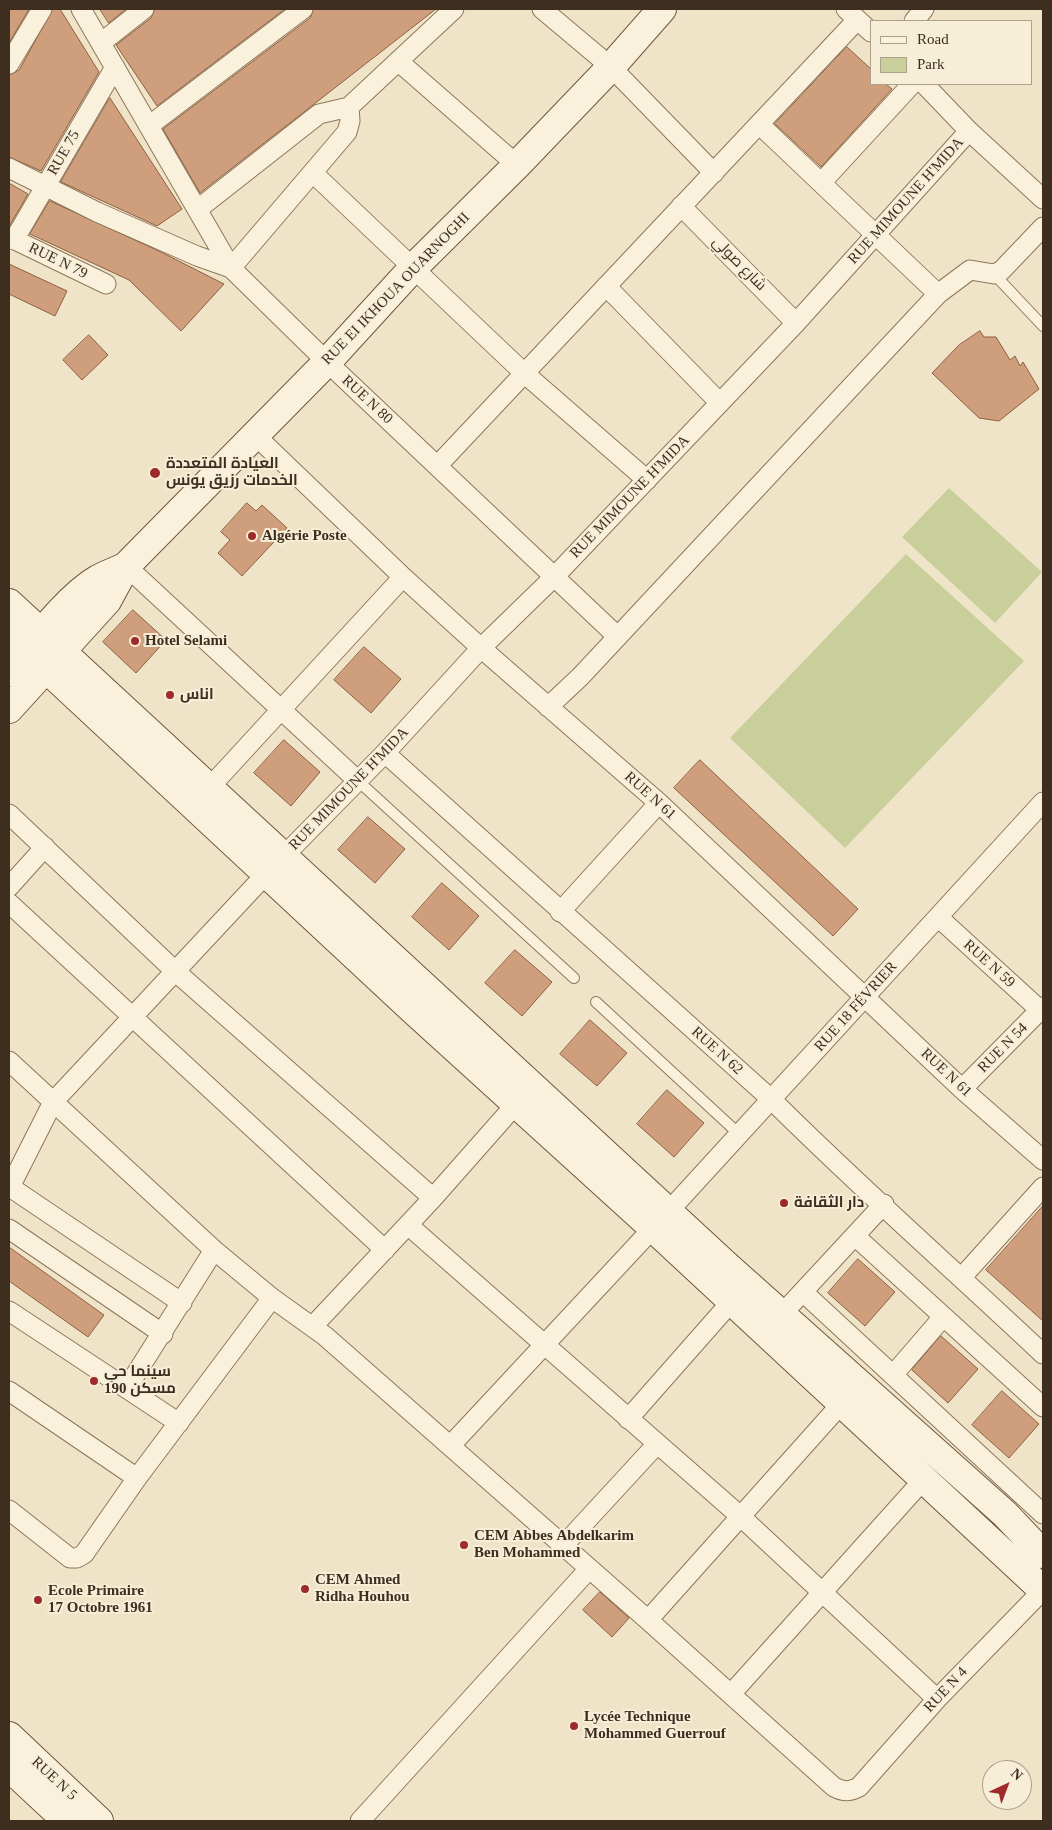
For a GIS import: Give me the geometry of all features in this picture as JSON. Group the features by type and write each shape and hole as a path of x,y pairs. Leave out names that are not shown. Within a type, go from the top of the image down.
{"main road":[{"name":"RUE EI IKHOUA OUARNOGHI","path":"37,648 110,597 126,566 328,362 413,268 517,165 662,9"},
{"path":"9,603 37,648 276,865 661,1220 732,1301 1043,1590"},
{"path":"9,672 37,648"},
{"path":"9,709 37,648"},
{"path":"37,648 210,787 276,865 516,1104 782,1314 1005,1514 1043,1554"},
{"name":"RUE N 5","path":"12,1754 67,1821"},
{"name":"RUE N 5","path":"12,1754 99,1821"}],"street":[{"path":"9,64 42,9"},
{"path":"81,9 102,42 231,268 348,132 350,121 349,107"},
{"path":"102,42 144,9"},
{"path":"150,125 303,9"},
{"path":"198,209 319,114 349,107 454,9"},
{"path":"542,9 610,67 714,172"},
{"path":"915,20 924,9"},
{"path":"438,465 759,124 852,14 870,31"},
{"path":"398,61 517,165"},
{"name":"RUE 75","path":"11,238 45,187 115,67"},
{"path":"821,183 911,85"},
{"path":"925,85 969,132 1043,199"},
{"path":"759,124 938,294"},
{"name":"RUE MIMOUNE H'MIDA","path":"9,1188 53,1102 276,865 385,753 481,648 554,577 796,323 969,132"},
{"name":"RUE N 80","path":"9,168 45,187 151,236 231,268 617,636"},
{"path":"313,173 524,373 646,480"},
{"name":"شارع صولي","path":"681,206 796,323"},
{"path":"548,707 580,677 938,294 970,270 994,274 1010,262 1043,227"},
{"name":"RUE N 79","path":"11,238 106,284"},
{"path":"606,286 720,403"},
{"name":"RUE N 61","path":"255,436 403,577 481,648 659,803 962,1089 1043,1160"},
{"path":"126,566 357,780"},
{"path":"210,787 403,577"},
{"name":"RUE N 62","path":"385,753 560,912 771,1099 832,1160 884,1204 1043,1354"},
{"name":"RUE 18 FÉVRIER","path":"450,1446 661,1220 1043,802"},
{"path":"560,912 659,803"},
{"path":"9,814 176,972 433,1198"},
{"path":"9,887 45,847"},
{"path":"9,903 385,1250"},
{"name":"RUE N 59","path":"938,917 1042,1009"},
{"name":"RUE N 54","path":"962,1089 1042,1009"},
{"path":"9,1060 214,1250 272,1298 313,1326 730,1694 824,1593 924,1479"},
{"path":"313,1326 433,1198 516,1104"},
{"path":"962,1277 1043,1187"},
{"path":"9,1188 182,1303"},
{"path":"782,1314 884,1204"},
{"path":"408,1225 739,1515 937,1699"},
{"path":"9,1229 163,1334"},
{"path":"855,1236 1043,1407"},
{"path":"127,1388 163,1334 214,1250"},
{"path":"803,1292 1043,1514"},
{"path":"9,1510 70,1558 77,1558 84,1554 137,1478 272,1298"},
{"path":"628,1419 732,1301"},
{"path":"9,1311 179,1423"},
{"path":"893,1375 943,1318"},
{"path":"9,1391 137,1478"},
{"path":"648,1620 739,1515 842,1403"},
{"path":"563,1546 657,1444"},
{"path":"360,1821 589,1568"},
{"name":"RUE N 4","path":"730,1694 834,1787 843,1792 851,1791 859,1787 937,1699 1043,1590"}],"lane":[{"path":"994,274 1043,326"},
{"path":"357,780 574,978"},
{"path":"596,1002 739,1134"}],"green space":[{"path":"949,488 1042,572 995,623 902,537"},
{"path":"906,554 1024,661 845,848 730,738"}],"building":[{"path":"9,9 29,9 9,43"},
{"path":"53,9 60,9 99,72 41,171 9,157 9,75 19,70"},
{"path":"100,9 126,9 109,23"},
{"path":"155,9 285,9 157,106 116,45 151,18"},
{"path":"314,9 436,9 200,193 163,129 310,18"},
{"path":"847,47 870,68 870,85 887,85 892,89 821,167 775,124"},
{"path":"110,98 182,209 157,226 61,182"},
{"path":"9,183 28,194 10,225 9,224"},
{"path":"50,201 161,252 224,284 181,331 129,280 30,234"},
{"path":"9,264 67,291 55,316 9,294"},
{"path":"980,331 984,337 996,337 1010,360 1015,356 1020,366 1023,362 1039,389 999,421 979,418 932,373 959,345"},
{"path":"89,335 108,355 82,380 63,360"},
{"name":"Algérie Poste","path":"247,503 256,511 262,505 287,528 242,576 218,553 230,540 221,532"},
{"name":"Hotel Selami","path":"133,610 166,640 136,673 103,642"},
{"path":"364,647 401,679 371,713 334,680"},
{"path":"284,740 320,772 291,806 254,773"},
{"path":"700,760 858,909 833,936 674,788"},
{"path":"368,817 405,849 375,883 338,850"},
{"path":"442,883 479,916 449,950 412,917"},
{"path":"515,950 552,982 522,1016 485,983"},
{"path":"590,1020 627,1053 597,1086 560,1054"},
{"path":"667,1090 704,1123 674,1157 637,1124"},
{"path":"1043,1206 1043,1321 986,1270"},
{"path":"9,1247 104,1315 88,1337 9,1281"},
{"path":"858,1259 895,1292 865,1326 828,1293"},
{"path":"941,1336 978,1369 948,1403 912,1370"},
{"path":"1002,1391 1039,1424 1009,1458 972,1425"},
{"path":"600,1592 629,1618 612,1637 583,1610"}],"place":[{"name":"العيادة المتعددة الخدمات رزيق يونس","path":"155,473"},
{"name":"Algérie Poste","path":"252,536"},
{"name":"Hotel Selami","path":"135,641"},
{"name":"اناس","path":"170,695"},
{"name":"دار الثقافة","path":"784,1203"},
{"name":"سينما حي 190 مسكن","path":"94,1381"},
{"name":"CEM Abbes Abdelkarim Ben Mohammed","path":"464,1545"},
{"name":"CEM Ahmed Ridha Houhou","path":"305,1589"},
{"name":"Ecole Primaire 17 Octobre 1961","path":"38,1600"},
{"name":"Lycée Technique Mohammed Guerrouf","path":"574,1726"}]}
